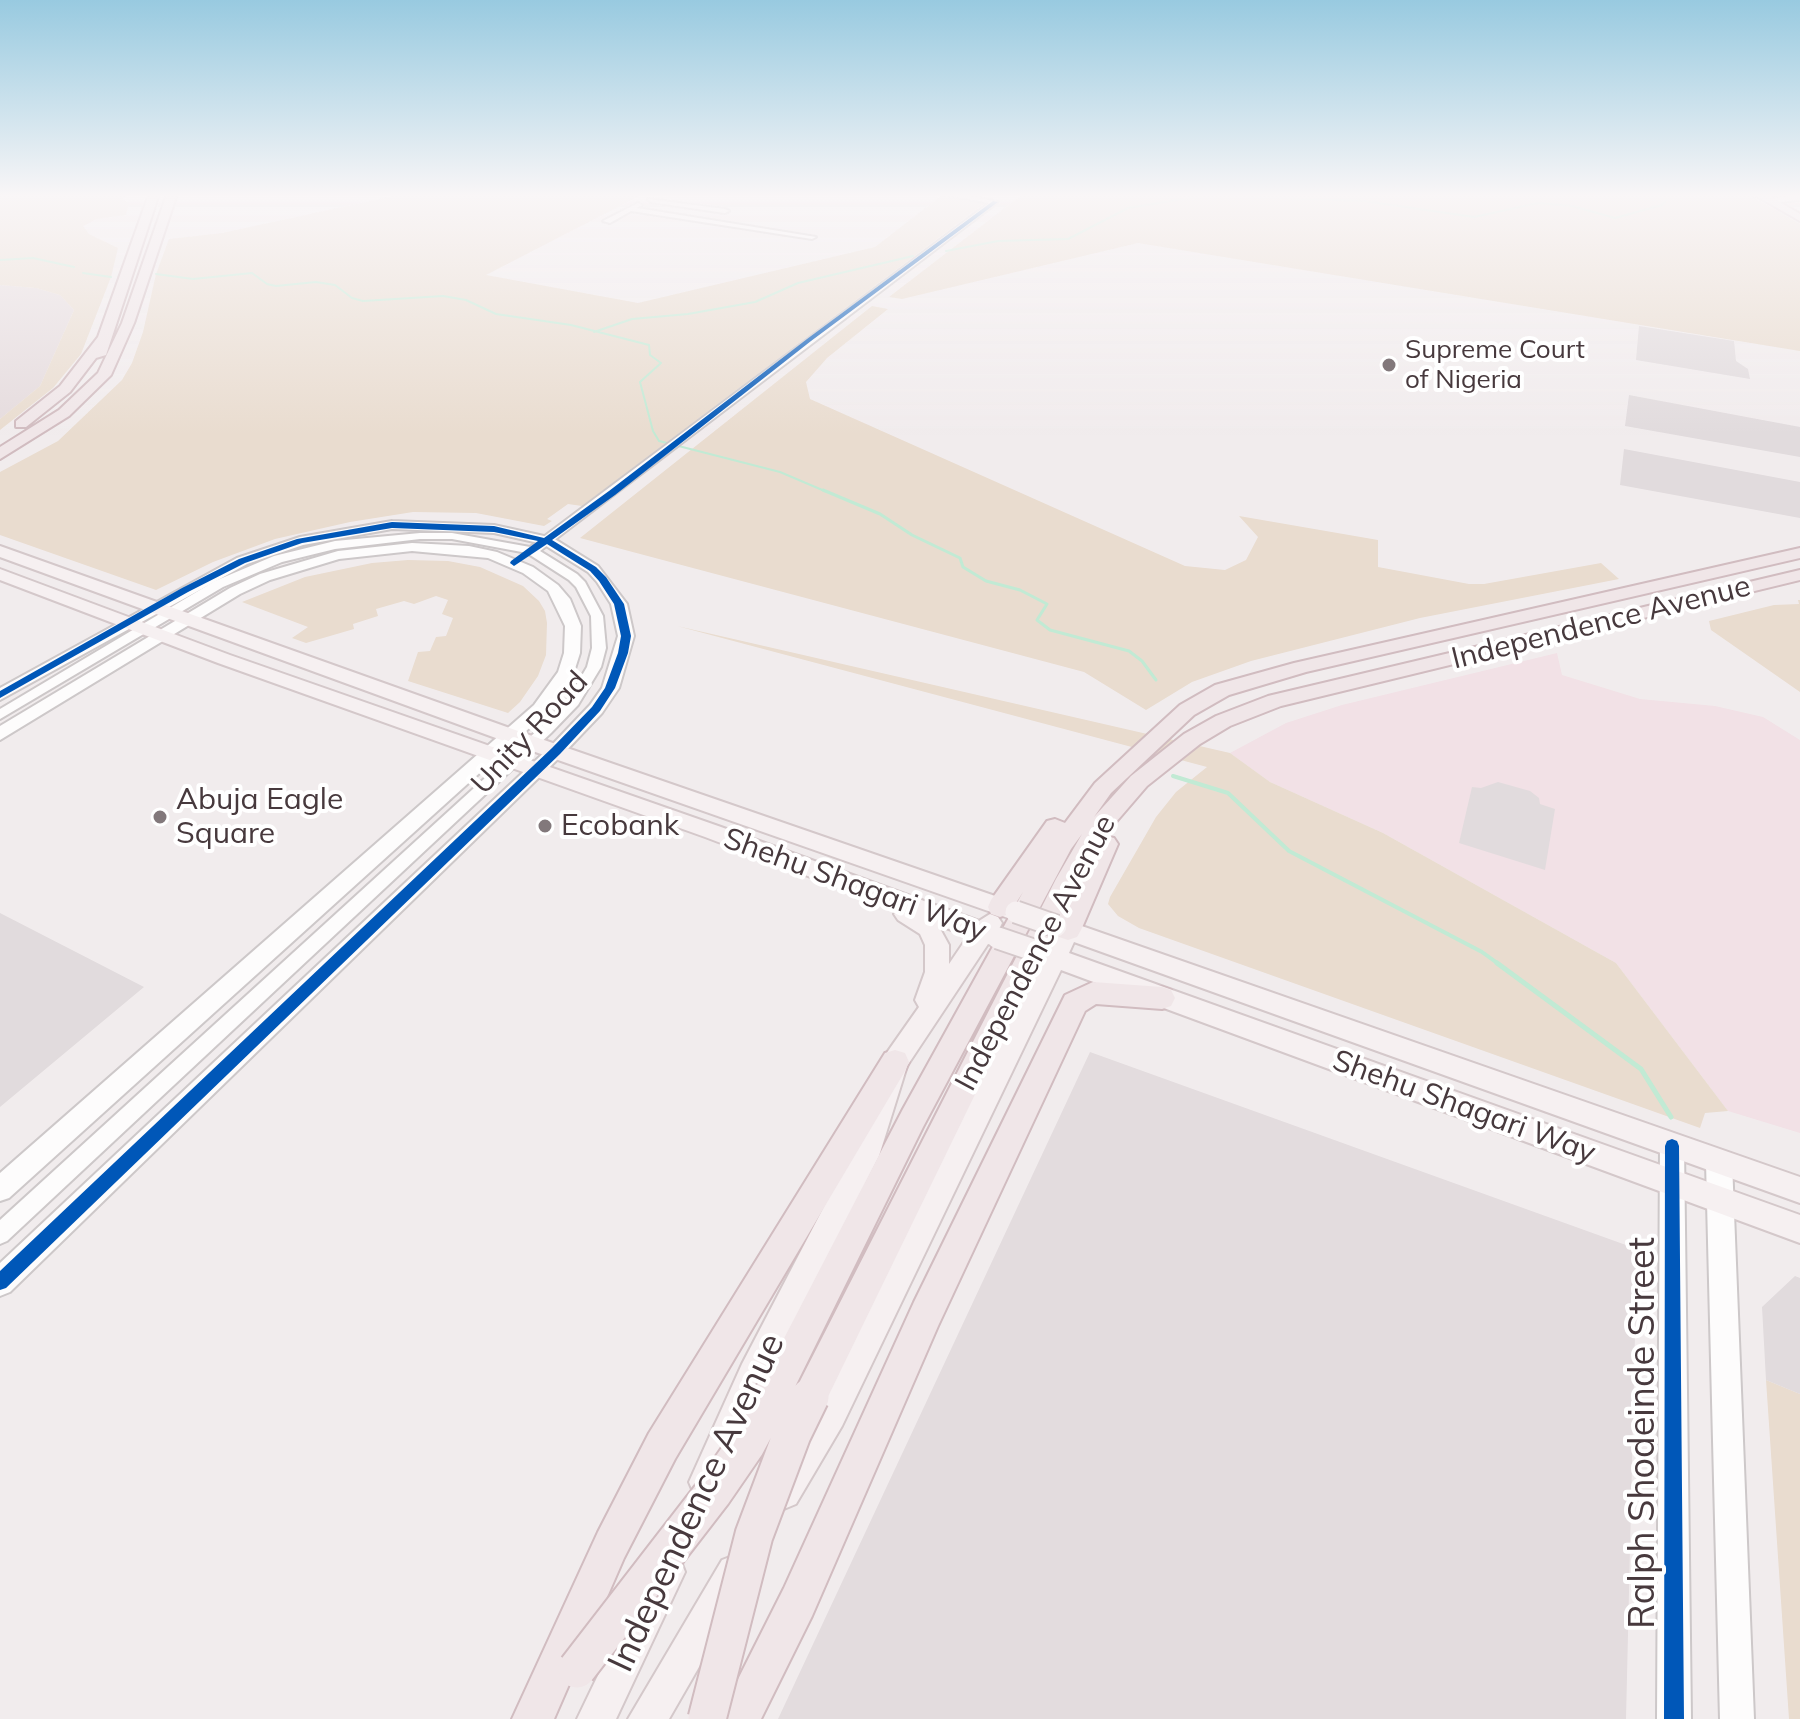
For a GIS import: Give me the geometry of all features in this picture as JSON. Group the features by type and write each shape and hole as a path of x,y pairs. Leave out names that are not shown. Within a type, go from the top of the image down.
{"main road":[{"path":"0,445 42,418 75,391 97,360 125,274"},
{"path":"0,461 91,400 113,361 144,274"},
{"path":"0,438 40,411 65,389 105,338"},
{"path":"0,454 64,413 104,375"},
{"name":"Shehu Shagari Way","path":"0,551 511,736 1800,1190"},
{"name":"Independence Avenue","path":"707,1719 754,1535 792,1434 794,1392 913,1118 1062,844 1103,788 1187,710 1222,690 1286,671 1800,553"},
{"name":"Shehu Shagari Way","path":"0,574 1800,1229"},
{"name":"Independence Avenue","path":"794,1392 890,1232 1068,879 1096,830 1139,781 1192,739 1223,721 1318,688 1800,575"},
{"path":"1008,910 1066,809 1102,767 1141,736 1187,710"},
{"path":"1062,928 1120,822 1155,782 1223,721"},
{"path":"879,895 919,921 937,945 937,972 914,1032"},
{"name":"Independence Avenue","path":"596,1719 680,1544 753,1375 865,1156 895,1062 914,1032 991,936 1008,910"},
{"name":"Independence Avenue","path":"647,1719 831,1415 1062,928"},
{"path":"739,1719 798,1602 926,1314 1075,1003 1093,993 1162,998"},
{"path":"544,1719 570,1663 611,1545 662,1446 895,1062"},
{"path":"533,1719 570,1663 713,1493 746,1445 794,1392"}],"street":[{"path":"514,563 626,483 899,274"},
{"name":"Unity Road","path":"0,695 143,628 170,613 242,561 300,541 392,525 459,525 548,541 586,564 603,579 619,604 626,636 610,688 596,709 556,751 0,1282"},
{"name":"Unity Road","path":"0,715 143,628 250,570 335,545 389,537 452,536 531,551 581,585 597,616 599,648 585,684 533,743 501,758 0,1189"},
{"name":"Unity Road","path":"0,1234 501,758 511,736 556,690 566,672 573,639 573,626 562,599 553,588 514,563 469,550 443,548 387,549 338,555 265,577 170,613"},
{"name":"Unity Road","path":"0,734 143,628"},
{"name":"Ralph Shodeinde Street","path":"1672,1146 1674,1719"},
{"path":"1719,1162 1737,1719"}],"shaded area":[{"path":"0,274 112,274 81,354 53,388 0,430 0,419 40,386 74,310 60,295 36,288 0,285"},
{"path":"156,274 488,274 638,303 760,274 890,274 582,506 568,504 547,519 552,521 544,526 476,513 413,512 350,522 275,539 213,562 156,590 0,535 0,472 58,441 122,380 143,332"},
{"path":"919,274 1006,274 902,299 889,297"},
{"path":"1329,274 1800,274 1800,351"},
{"path":"0,285 36,288 60,295 74,310 40,386 0,419"},
{"path":"872,306 888,309 827,358 806,382 810,399 1185,566 1225,570 1246,560 1258,537 1239,516 1378,540 1378,567 1469,584 1601,563 1619,579 1420,618 1251,661 1192,682 1146,710 1084,672 580,538"},
{"path":"1639,326 1734,341 1736,361 1748,369 1750,379 1636,360"},
{"path":"1629,395 1800,427 1800,457 1625,426"},
{"path":"1624,449 1800,482 1800,518 1620,485"},
{"path":"448,561 480,567 523,586 539,601 547,623 546,655 538,676 508,713 408,681 418,652 430,651 436,637 446,636 453,618 442,614 448,600 436,596 414,604 404,601 376,609 378,616 353,624 354,629 306,643 292,638 308,627 242,602 305,577 372,563"},
{"path":"1800,600 1800,692 1711,630 1709,621 1774,605 1799,604"},
{"path":"677,626 1230,753 1270,782 1383,833 1616,963 1728,1111 1705,1113 1700,1128 1139,928 1118,916 1108,904 1110,897 1156,817 1176,792 1207,767"},
{"path":"1557,653 1562,675 1640,699 1715,706 1763,717 1800,740 1800,1133 1728,1111 1616,963 1383,833 1270,782 1230,753 1286,723 1342,705"},
{"path":"1498,782 1530,791 1539,798 1540,804 1555,809 1545,870 1459,843 1472,787 1481,788"},
{"path":"0,913 144,987 0,1107"},
{"path":"1090,1052 1637,1249 1626,1719 778,1719"},
{"path":"1795,1276 1800,1278 1800,1394 1766,1380 1762,1307"},
{"path":"1766,1380 1800,1394 1800,1719 1789,1719"}],"waterway":[{"path":"92,274 111,277"},
{"path":"158,274 193,279 240,274"},
{"path":"254,274 267,284 276,286 316,282 335,285 352,298 363,301 443,296 466,300 496,314 596,331"},
{"path":"596,331 632,319 688,314 755,302 798,283 835,274"},
{"path":"596,331 649,345 650,355 661,363 640,382 653,431 659,441 780,472 827,492"},
{"path":"823,490 880,514 912,535 960,558 963,567 986,581 1020,590 1047,604 1037,620 1050,630 1129,651 1142,661 1156,680"},
{"path":"1173,776 1228,793 1289,851 1482,952 1500,965"},
{"path":"1497,963 1641,1069 1671,1117"}],"cycle path":[{"path":"514,563 612,493 898,274"},
{"path":"0,695 242,561 300,541 392,525 494,529 548,541 593,569 603,579 619,604 626,636 610,688 596,709 556,751 0,1282"},
{"path":"1672,1146 1674,1719"}],"place":[{"name":"Supreme Court of Nigeria","path":"1389,365"},
{"name":"Abuja Eagle Square","path":"160,817"},
{"name":"Ecobank","path":"545,826"}]}
